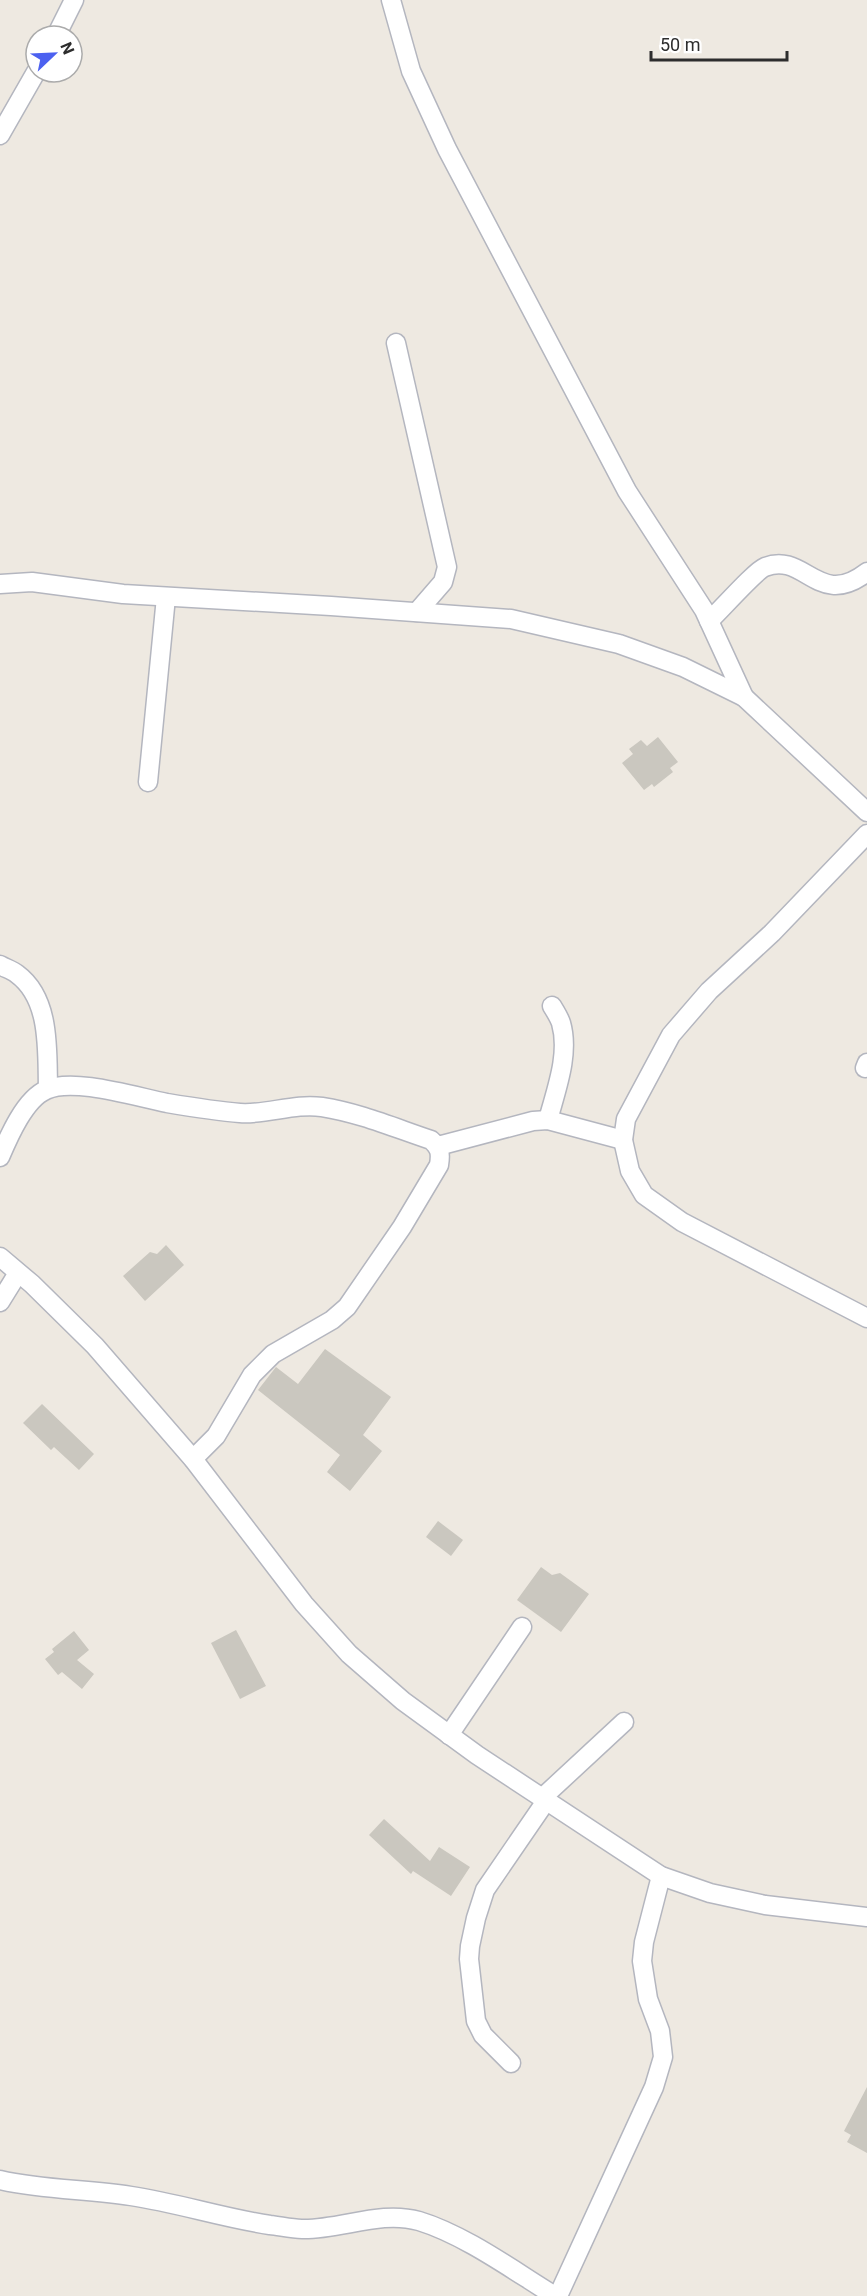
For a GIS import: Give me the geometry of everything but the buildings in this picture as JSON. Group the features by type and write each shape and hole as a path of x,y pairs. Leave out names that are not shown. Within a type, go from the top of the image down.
{"street":[{"path":"62,24 74,0"},
{"path":"391,0 411,71 447,149 627,491 704,610 744,697"},
{"path":"0,135 29,84"},
{"path":"396,342 447,567 443,582 417,612"},
{"path":"709,621 762,568 779,563 798,569 820,583 835,586 857,580 867,572"},
{"path":"0,584 32,582 123,594 511,619 619,644 683,667 744,697 867,812"},
{"path":"148,782 166,597"},
{"path":"867,834 772,933 710,991 671,1035 626,1119 623,1140 630,1171 644,1195 682,1222 867,1318"},
{"path":"0,965 24,981 33,994 42,1015 46,1037 48,1088"},
{"path":"548,1120 562,1065 564,1039 561,1021 552,1006"},
{"path":"0,1156 36,1095 48,1088 75,1085 169,1103 249,1113 296,1107 320,1107 362,1116 431,1140 438,1146 441,1154 438,1165 402,1227 347,1307 332,1320 273,1354 252,1375 216,1436 193,1459"},
{"path":"438,1146 533,1121 548,1120 623,1140"},
{"path":"0,1257 95,1346 193,1459 304,1604 350,1654 404,1701 449,1735 661,1876 710,1893 765,1905 867,1917"},
{"path":"0,1302 18,1273"},
{"path":"449,1735 522,1627"},
{"path":"511,2063 483,2035 476,2021 469,1959 476,1918 485,1890 544,1799 624,1722"},
{"path":"0,2180 30,2187 132,2196 232,2219 302,2229 349,2225 374,2219 417,2220 453,2235 556,2296 637,2126 654,2087 663,2057 660,2031 648,1999 642,1961 644,1942 661,1876"}]}
